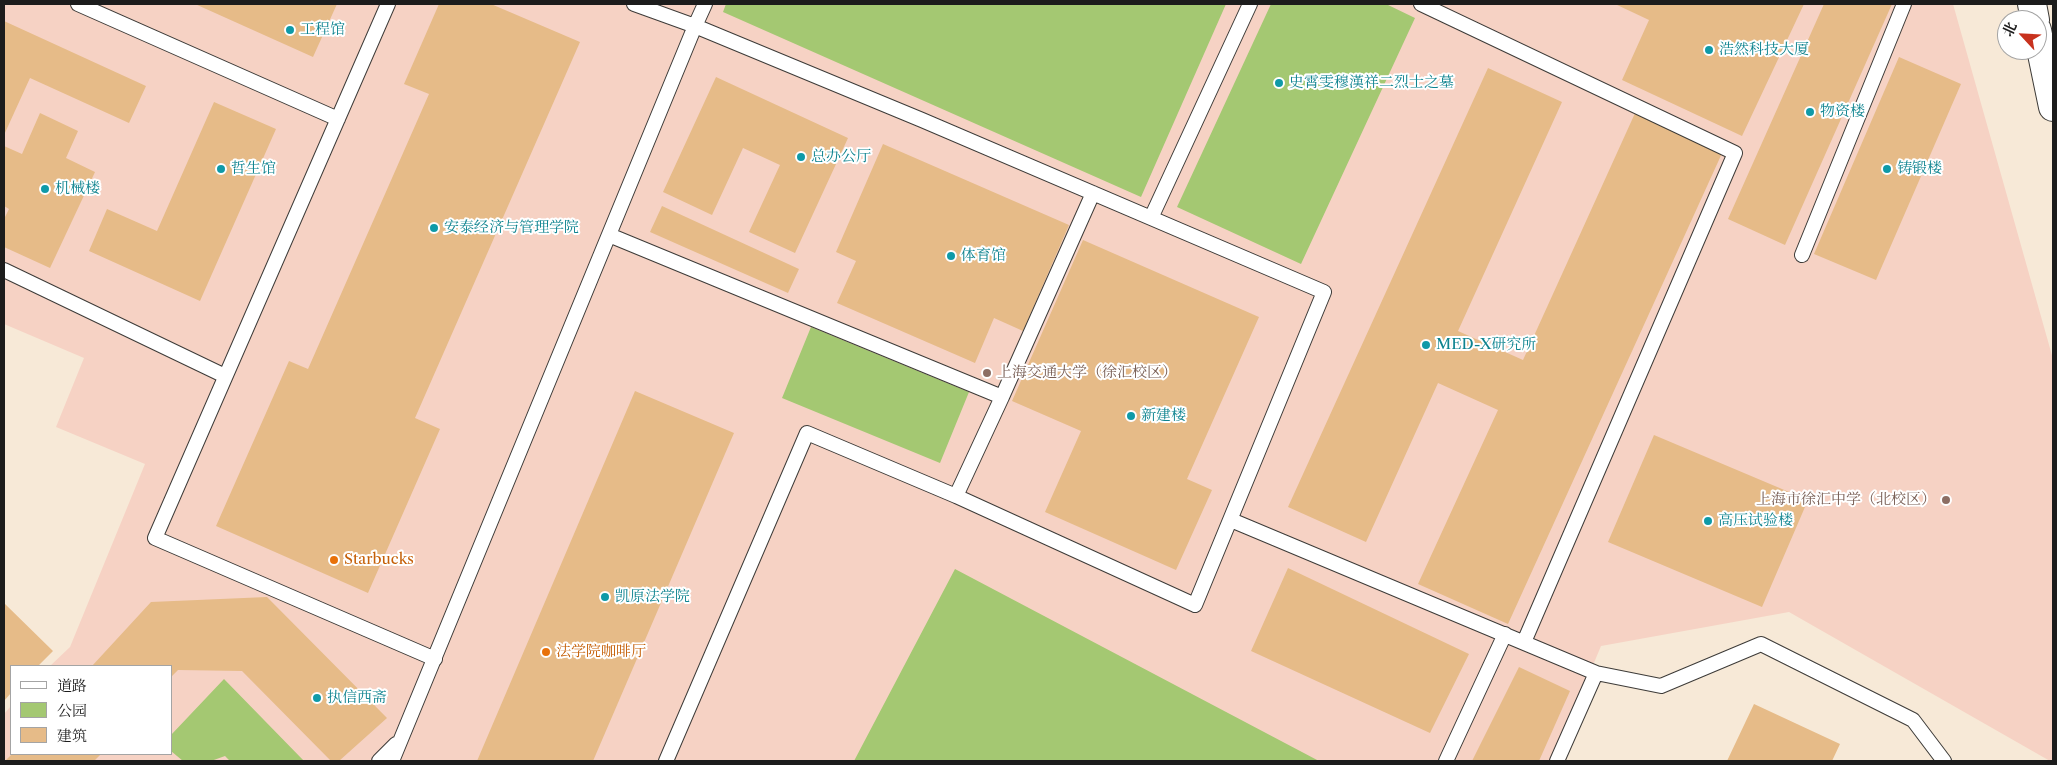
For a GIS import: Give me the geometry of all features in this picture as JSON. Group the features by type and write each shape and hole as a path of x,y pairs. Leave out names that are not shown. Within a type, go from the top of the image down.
{"street":[{"path":"2043,60 2053,107"}],"lane":[{"path":"78,4 338,119"},
{"path":"388,4 155,538 435,659"},
{"path":"634,4 695,26 1324,292 1195,605 956,496 807,432 666,761"},
{"path":"392,761 705,4"},
{"path":"1151,218 1250,4"},
{"path":"1421,4 1735,153 1524,642"},
{"path":"1802,255 1904,4"},
{"path":"956,496 1093,193"},
{"path":"609,235 1002,397"},
{"path":"4,270 225,376"},
{"path":"1231,520 1596,673 1660,686 1761,644 1913,720 1944,761"},
{"path":"1446,761 1505,634"},
{"path":"1557,761 1596,673"},
{"path":"379,761 402,738"}],"shaded area":[{"name":"上海交通大学（徐汇校区）","path":"4,4 1953,4 2053,359 2053,761 1789,612 1601,646 1553,761 4,761 4,714 10,707 10,755 172,755 172,665 51,665 70,647 145,464 56,427 84,358 4,324"}],"green space":[{"path":"726,4 1226,4 1141,197 723,12"},
{"path":"1271,4 1386,4 1415,18 1301,264 1177,207"},
{"path":"811,327 969,392 940,463 782,398"},
{"path":"955,569 1319,761 854,761"},
{"path":"224,679 304,761 230,761 225,756 211,761 183,761 172,752 172,734"}],"building":[{"name":"工程馆","path":"195,4 337,4 313,57"},
{"name":"安泰经济与管理学院","path":"439,4 491,4 580,42 415,418 440,429 368,593 216,526 289,361 308,369 429,94 404,84"},
{"name":"浩然科技大厦","path":"1615,4 1804,4 1742,136 1622,80 1649,20"},
{"name":"物资楼","path":"1824,4 1892,4 1785,245 1728,219"},
{"path":"4,21 146,86 129,123 30,78 4,135"},
{"name":"铸锻楼","path":"1899,57 1961,84 1876,280 1814,254"},
{"name":"MED-X研究所","path":"1488,68 1562,102 1458,331 1523,360 1636,111 1723,151 1508,624 1418,584 1498,410 1438,383 1366,542 1288,507"},
{"name":"总办公厅","path":"716,77 848,138 795,253 749,232 780,165 743,148 712,215 663,192"},
{"name":"哲生馆","path":"214,102 276,129 200,301 89,251 107,209 157,231"},
{"name":"机械楼","path":"40,113 78,131 66,158 95,172 50,268 4,247 4,219 9,209 4,206 4,146 22,154"},
{"name":"体育馆","path":"883,144 1069,225 1023,331 994,318 975,363 837,303 856,261 836,252"},
{"path":"662,206 799,269 788,293 650,232"},
{"name":"新建楼","path":"1083,240 1259,317 1187,479 1212,490 1176,570 1045,512 1081,431 1012,401"},
{"name":"凯原法学院","path":"635,391 734,433 593,761 477,761"},
{"name":"高压试验楼","path":"1654,435 1808,500 1762,607 1608,542"},
{"path":"1288,568 1469,654 1430,733 1251,651"},
{"name":"执信西斋","path":"267,597 387,718 339,761 331,761 242,671 178,670 172,676 172,665 93,665 151,602"},
{"path":"4,603 53,651 39,665 10,665 10,694 4,701"},
{"path":"1519,667 1570,691 1539,761 1472,761"},
{"path":"1754,704 1840,744 1832,761 1727,761"},
{"path":"11,755 100,755 94,761 5,761"}],"place":[{"name":"工程馆","path":"290,30"},
{"name":"浩然科技大厦","path":"1709,50"},
{"name":"史霄雯穆漢祥二烈士之墓","path":"1279,83"},
{"name":"物资楼","path":"1810,112"},
{"name":"总办公厅","path":"801,157"},
{"name":"哲生馆","path":"221,169"},
{"name":"铸锻楼","path":"1887,169"},
{"name":"机械楼","path":"45,189"},
{"name":"安泰经济与管理学院","path":"434,228"},
{"name":"体育馆","path":"951,256"},
{"name":"MED-X研究所","path":"1426,345"},
{"name":"上海交通大学（徐汇校区）","path":"987,373"},
{"name":"新建楼","path":"1131,416"},
{"name":"上海市徐汇中学（北校区）","path":"1946,500"},
{"name":"高压试验楼","path":"1708,521"},
{"name":"Starbucks","path":"334,560"},
{"name":"凯原法学院","path":"605,597"},
{"name":"法学院咖啡厅","path":"546,652"},
{"name":"执信西斋","path":"317,698"}]}
